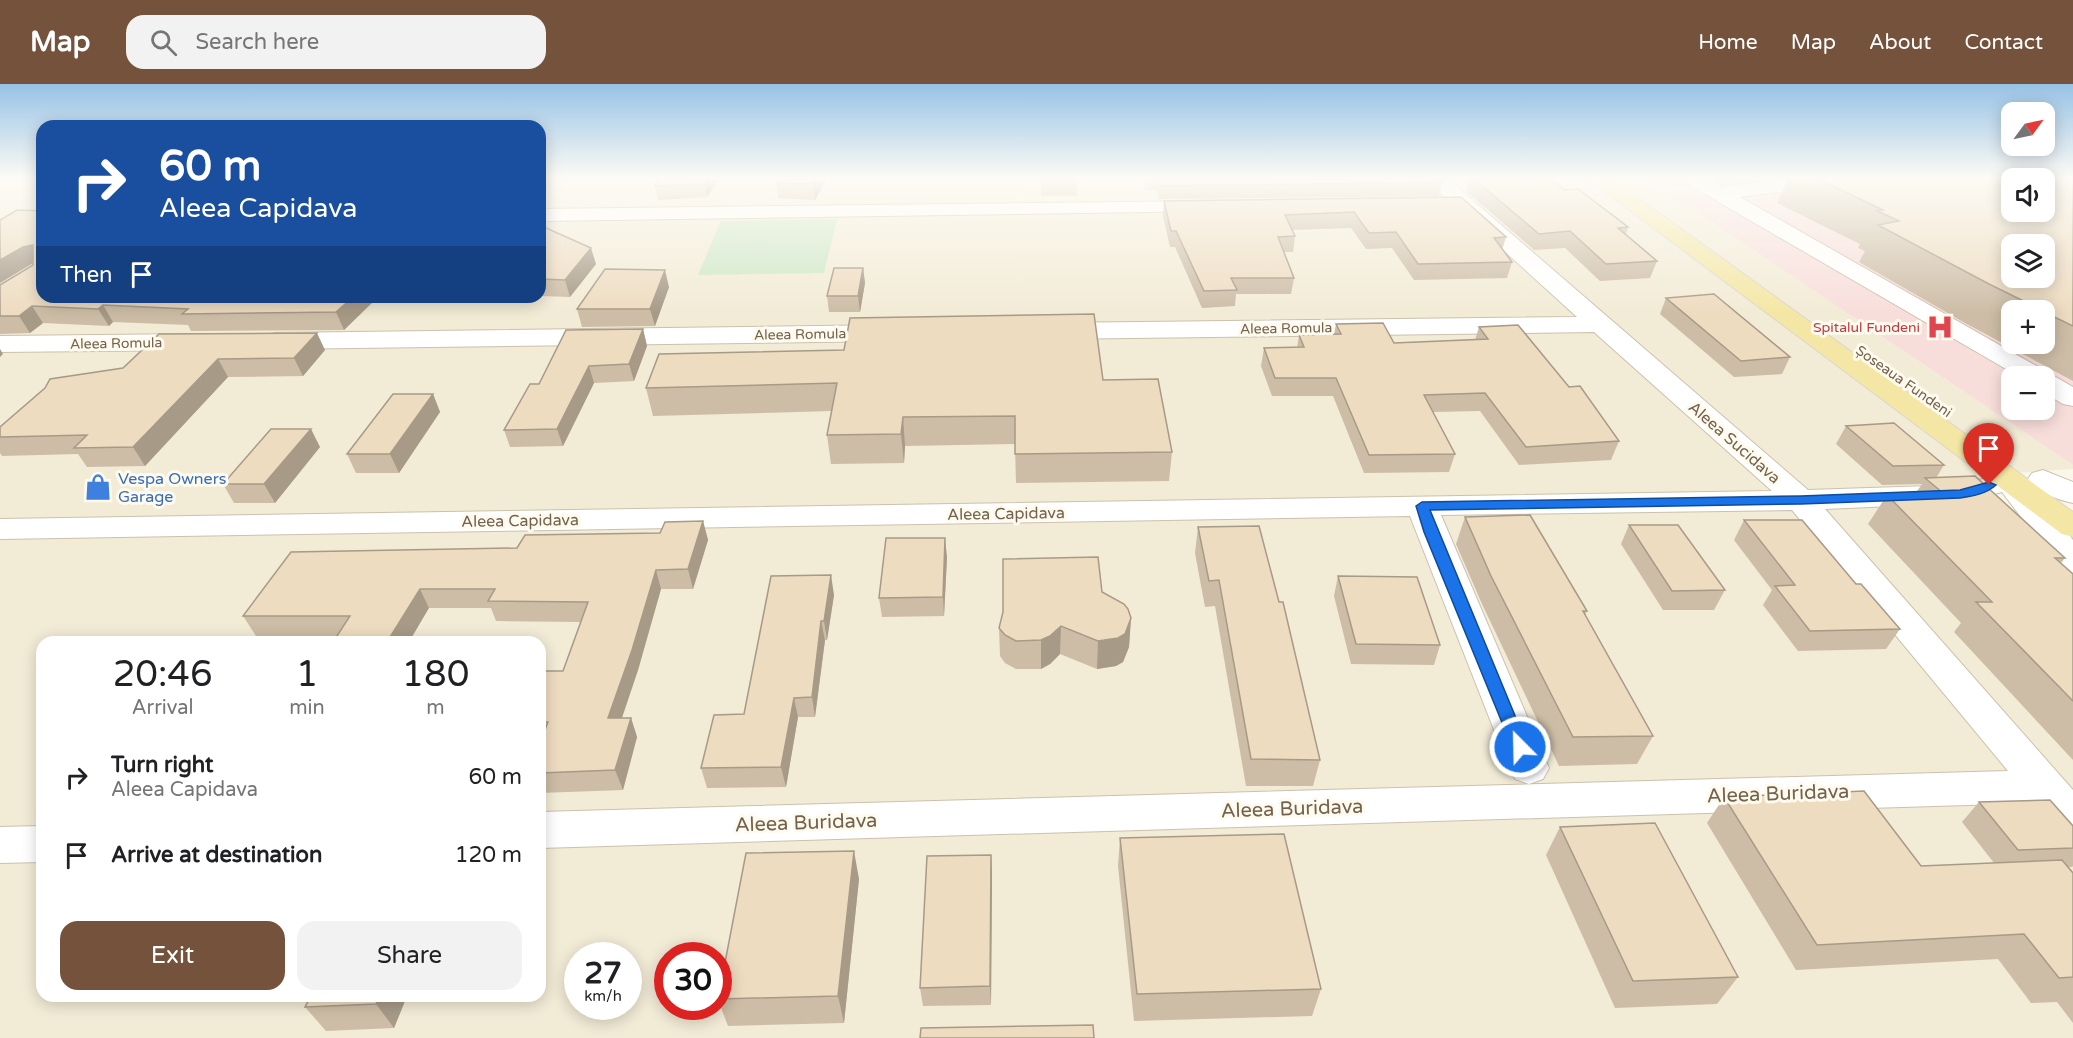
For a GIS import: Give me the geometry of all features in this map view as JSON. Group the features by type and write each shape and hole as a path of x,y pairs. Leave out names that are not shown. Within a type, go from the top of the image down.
{"main road":[{"name":"Șoseaua Fundeni","path":"1659,224 2073,527"},
{"name":"Șoseaua Fundeni","path":"1681,224 2073,499"}],"street":[{"name":"Aleea Sucidava","path":"1478,224 1599,324 1801,500 2073,819"},
{"path":"1770,224 2019,366"},
{"name":"Aleea Romula","path":"1026,331 1599,324"},
{"name":"Aleea Romula","path":"251,341 919,333"},
{"name":"Aleea Romula","path":"0,344 215,341"},
{"path":"2055,388 2073,398"},
{"name":"Șoseaua Fundeni","path":"2043,479 2073,494"},
{"name":"Aleea Capidava","path":"0,529 1801,500 1960,494 2009,481"},
{"name":"Șoseaua Fundeni","path":"2009,481 2073,562"},
{"path":"1422,506 1529,768"},
{"name":"Aleea Buridava","path":"546,830 2044,786"},
{"path":"0,846 36,844"}],"shaded area":[{"path":"0,224 36,224 36,303 546,303 546,224 1714,224 2001,417 2001,420 2006,420 2073,465 2073,469 1925,479 2073,607 2073,1038 0,1038"},
{"name":"Spitalul Fundeni","path":"1714,224 2073,224 2073,465 2006,420 2055,420 2055,366 2001,366 2001,417"}],"green space":[{"path":"720,224 836,224 824,273 698,275"}],"building":[{"path":"0,224 36,224 36,303 346,303 336,312 182,314 188,309 103,305 98,309 32,306 19,316 0,316 0,285 33,265 33,245 23,247 0,260"},
{"path":"1169,224 1289,224 1295,236 1278,237 1294,278 1231,278 1237,290 1204,291 1176,231 1171,231"},
{"path":"1362,224 1491,224 1506,237 1494,238 1512,262 1418,264 1396,232 1369,233"},
{"path":"1527,224 1623,224 1628,227 1618,228 1657,261 1606,264 1570,231 1539,234"},
{"path":"2073,224 2073,326 2055,317 2055,300 2022,300 1878,225"},
{"path":"546,228 591,248 565,280 546,279"},
{"path":"834,268 863,268 858,296 827,296"},
{"path":"605,269 665,270 650,309 577,309"},
{"path":"1714,294 1790,357 1741,361 1666,298"},
{"path":"1094,314 1103,380 1158,379 1172,452 1015,454 1015,416 903,417 901,434 827,435 837,383 646,388 659,354 844,350 850,318"},
{"path":"1383,323 1394,343 1488,339 1479,327 1518,325 1569,387 1580,386 1619,441 1526,447 1485,393 1424,395 1455,454 1369,455 1336,378 1275,378 1264,348 1304,347 1299,335 1341,334 1336,324"},
{"path":"643,329 629,364 589,366 557,429 504,430 530,384 539,384 566,330"},
{"path":"317,333 294,358 218,359 133,447 74,448 87,435 0,437 0,427 45,388 50,379 123,368 159,334"},
{"path":"393,394 433,394 390,454 347,454"},
{"path":"1894,423 1944,465 1893,466 1846,426"},
{"path":"271,429 311,429 264,484 223,484"},
{"path":"1975,476 2065,558 2055,558 2073,574 2073,701 1976,602 1992,602 1887,495 1943,493 1925,478"},
{"path":"1530,515 1587,611 1583,611 1653,736 1573,737 1491,576 1465,517"},
{"path":"1744,520 1802,520 1856,584 1861,584 1900,629 1810,631 1775,586 1795,585"},
{"path":"703,521 688,569 656,570 632,650 608,718 631,718 615,770 546,773 548,722 546,722 546,671 563,671 588,602 488,601 495,589 420,589 391,636 337,636 350,616 243,616 291,552 517,548 525,535 660,533 665,522"},
{"path":"1629,525 1678,525 1725,590 1672,591"},
{"path":"1259,526 1279,602 1283,602 1320,760 1251,759 1219,580 1209,581 1198,527"},
{"path":"886,538 945,538 943,597 879,598"},
{"path":"1098,557 1102,592 1124,604 1128,609 1131,618 1125,634 1118,638 1098,641 1061,626 1050,636 1041,640 1016,641 1005,635 999,628 1003,612 1003,559"},
{"path":"831,575 824,621 821,621 812,697 794,698 781,767 701,768 714,715 744,714 771,576"},
{"path":"1338,576 1417,577 1440,645 1356,644"},
{"path":"1864,791 1921,866 2062,860 2073,873 2073,977 2059,978 2024,934 1817,945 1724,797"},
{"path":"2050,800 2073,826 2073,848 2018,850 1979,802"},
{"path":"1655,823 1738,977 1633,981 1560,827"},
{"path":"1284,834 1321,989 1137,994 1120,838"},
{"path":"854,851 838,996 732,999 732,942 729,942 746,853"},
{"path":"991,855 990,986 920,988 927,856"},
{"path":"308,1002 377,1002 376,1004 305,1007"},
{"path":"1093,1025 1094,1038 920,1038 921,1028"}],"place":[{"name":"Spitalul Fundeni","path":"1940,327"},
{"name":"Vespa Owners Garage","path":"98,487"}],"route":[{"path":"1520,747 1422,506 1801,500 1960,494 1977,491 1989,485"}]}
